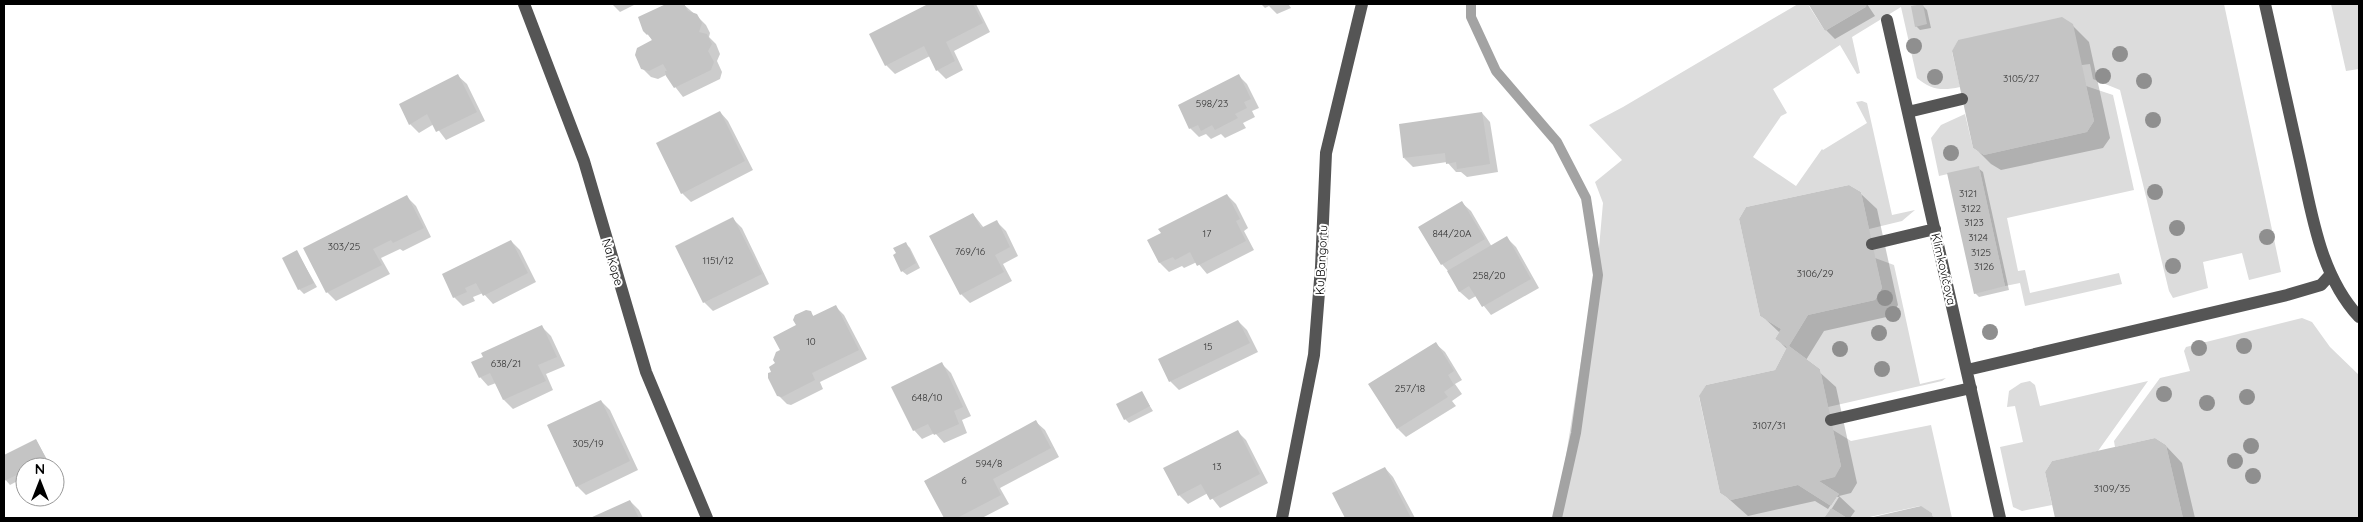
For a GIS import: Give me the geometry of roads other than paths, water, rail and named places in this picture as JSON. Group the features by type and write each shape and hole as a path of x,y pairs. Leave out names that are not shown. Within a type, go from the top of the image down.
{"street":[{"name":"Na Kope","path":"524,4 584,161 646,372 707,518"},
{"name":"Ku Bangortu","path":"1282,518 1314,355 1321,267 1326,153 1362,4"},
{"path":"2265,4 2317,236 2331,274 2359,317"},
{"name":"Klimkovičova","path":"1886,20 2000,518"},
{"path":"1908,112 1962,99"},
{"path":"1872,244 1935,229"},
{"path":"1967,370 2287,295 2321,285 2331,274"},
{"path":"1831,420 1971,388"}],"waterway":[{"path":"1471,4 1471,17 1496,71 1557,142 1586,198 1598,275 1576,433 1557,518"}]}
